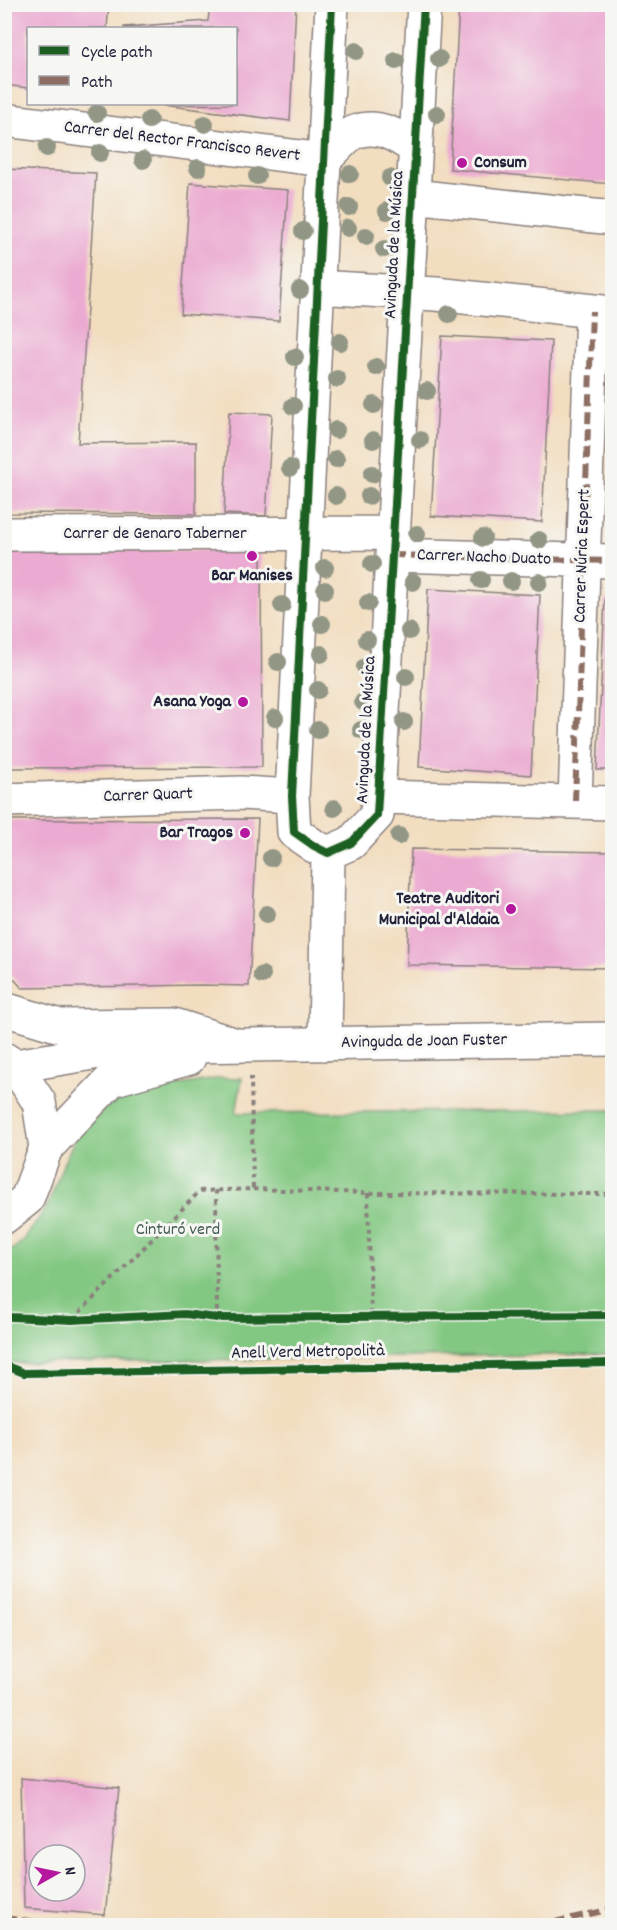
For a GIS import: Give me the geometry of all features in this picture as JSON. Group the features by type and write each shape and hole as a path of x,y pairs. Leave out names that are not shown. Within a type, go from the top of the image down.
{"street":[{"path":"325,1044 328,854 294,832 292,796 332,4"},
{"name":"Avinguda de la Música","path":"328,854 351,843 377,815 424,4"},
{"name":"Carrer del Rector Francisco Revert","path":"4,120 324,160"},
{"name":"Avinguda de la Música","path":"324,160 354,132 372,129 394,134 416,149"},
{"path":"413,196 612,218"},
{"name":"Avinguda de la Música","path":"316,287 407,292"},
{"path":"407,292 602,312"},
{"name":"Carrer Núria Espert","path":"575,801 598,561 602,312"},
{"path":"305,533 393,544"},
{"name":"Carrer de Genaro Taberner","path":"4,534 305,533"},
{"name":"Carrer Nacho Duato","path":"393,544 598,561"},
{"name":"Carrer Quart","path":"4,800 241,793 292,796"},
{"path":"378,796 612,803"},
{"name":"Avinguda de Joan Fuster","path":"4,1008 60,1026 174,1024 243,1044"},
{"name":"Avinguda de Joan Fuster","path":"10,1062 129,1047 612,1039"},
{"name":"Avinguda de Joan Fuster","path":"46,1148 111,1080 243,1044"},
{"path":"4,1217 27,1199 46,1148 39,1102 10,1062"}],"path":[{"path":"243,1044 253,1189"},
{"path":"72,1320 200,1191 253,1189 368,1193 612,1194"},
{"path":"216,1190 217,1318"},
{"path":"368,1193 371,1318"},
{"path":"4,1315 72,1320 185,1314 217,1318 612,1314"}],"green space":[{"name":"Cinturó verd","path":"221,1078 242,1078 236,1113 612,1110 612,1354 5,1363 5,1255 23,1241 48,1205 75,1139 106,1107 138,1092"}],"building":[{"path":"4,4 109,4 107,27 27,27 27,88 4,85"},
{"path":"210,4 296,4 290,121 162,105 237,105 237,27 124,27 208,21"},
{"path":"459,5 612,5 612,184 450,169"},
{"path":"4,169 96,173 78,443 196,442 196,514 4,513"},
{"path":"190,183 288,190 279,321 181,314"},
{"path":"442,336 551,341 542,522 431,516"},
{"path":"229,412 272,414 266,516 224,514"},
{"path":"261,550 262,767 4,768 4,551"},
{"path":"428,589 540,595 531,775 419,767"},
{"path":"605,599 612,599 612,770 597,770"},
{"path":"258,819 249,986 22,988 5,969 5,820"},
{"name":"Teatre Auditori Municipal d'Aldaia","path":"411,849 612,852 612,968 407,965"},
{"path":"21,1778 119,1788 105,1915 24,1908"}],"marked path":[{"path":"575,801 592,311"},
{"path":"392,555 612,561"},
{"path":"536,1926 612,1909"},
{"path":"4,1918 67,1926"}],"cycle path":[{"path":"332,4 292,796 294,832 328,853 351,843 377,815 424,4"},
{"path":"4,1315 72,1320 185,1314 217,1318 612,1315"},
{"name":"Anell Verd Metropolità","path":"4,1365 24,1373 612,1363"}],"place":[{"name":"Consum","path":"462,163"},
{"name":"Bar Manises","path":"252,556"},
{"name":"Asana Yoga","path":"243,702"},
{"name":"Bar Tragos","path":"245,833"},
{"name":"Teatre Auditori Municipal d'Aldaia","path":"511,909"}]}
